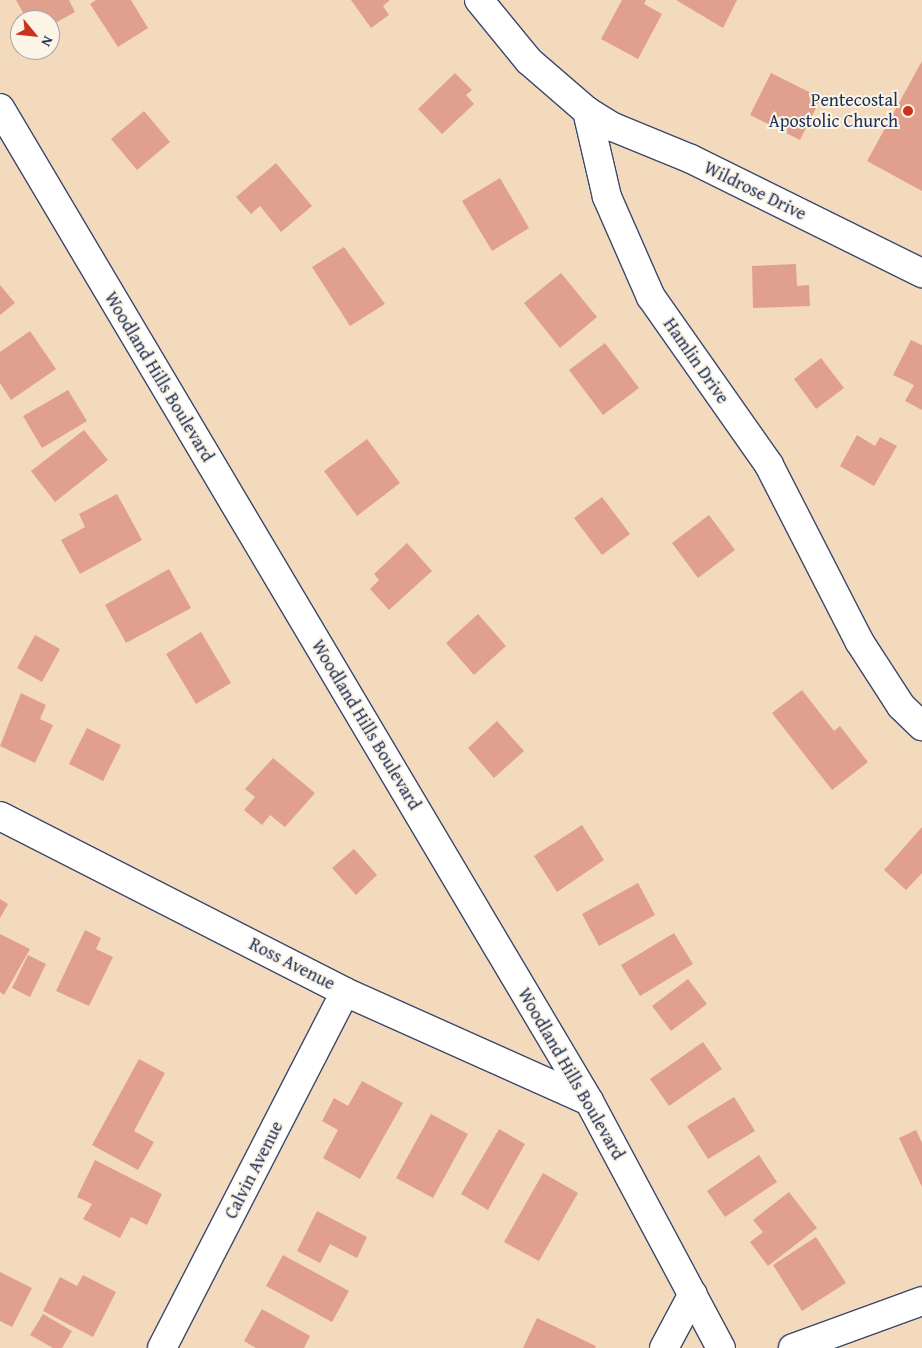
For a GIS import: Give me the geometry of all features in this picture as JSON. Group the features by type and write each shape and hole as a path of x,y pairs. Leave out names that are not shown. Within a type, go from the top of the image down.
{"street":[{"path":"479,0 529,62 588,110"},
{"name":"Woodland Hills Boulevard","path":"0,108 589,1101 721,1348"},
{"name":"Wildrose Drive","path":"588,110 613,127 691,159 922,273"},
{"name":"Hamlin Drive","path":"588,110 607,197 651,296 769,465 858,641 901,706 922,726"},
{"name":"Ross Avenue","path":"0,816 346,992 589,1101"},
{"name":"Calvin Avenue","path":"162,1348 346,992"},
{"path":"664,1348 693,1294"},
{"path":"793,1348 922,1301"}],"building":[{"path":"16,0 69,0 75,12 60,20 60,10 22,10"},
{"path":"96,0 131,0 148,28 118,47 90,4"},
{"path":"351,0 390,0 383,6 389,15 371,28"},
{"path":"622,0 646,0 644,4 662,14 638,59 601,39"},
{"path":"676,0 737,0 723,28"},
{"name":"Pentecostal Apostolic Church","path":"922,61 922,191 867,161"},
{"path":"455,73 472,90 466,95 474,104 442,134 418,109"},
{"path":"771,73 821,98 800,140 750,115"},
{"path":"144,111 170,142 137,170 111,139"},
{"path":"276,163 312,206 281,232 260,206 251,214 236,197"},
{"path":"500,178 529,228 492,251 462,201"},
{"path":"344,247 385,304 350,326 312,267"},
{"path":"796,264 797,286 809,285 810,306 753,308 752,266"},
{"path":"561,273 597,317 560,348 524,303"},
{"path":"0,285 15,303 0,315"},
{"path":"30,331 56,369 11,400 0,383 0,352"},
{"path":"911,340 922,345 922,410 905,401 914,385 893,375"},
{"path":"605,343 639,388 603,415 569,370"},
{"path":"821,358 844,388 816,409 794,379"},
{"path":"68,390 87,421 42,448 23,416"},
{"path":"84,430 108,460 55,502 31,471"},
{"path":"857,435 875,446 880,437 897,446 874,486 840,466"},
{"path":"367,439 400,483 357,516 324,471"},
{"path":"117,494 142,540 80,574 61,540 85,527 79,514"},
{"path":"602,497 630,534 602,555 574,518"},
{"path":"709,515 735,550 698,578 672,543"},
{"path":"407,543 432,571 389,610 370,589 379,580 374,574"},
{"path":"169,569 191,608 126,643 105,605"},
{"path":"478,614 506,646 474,675 446,643"},
{"path":"201,632 231,683 196,704 166,654"},
{"path":"35,635 60,649 42,682 17,668"},
{"path":"802,690 834,731 840,726 868,762 832,790 772,713"},
{"path":"21,693 46,705 40,719 53,725 35,763 0,746"},
{"path":"497,721 524,751 494,778 468,748"},
{"path":"87,728 121,745 103,781 69,764"},
{"path":"273,758 315,793 285,827 270,815 262,825 244,810 255,797 245,789"},
{"path":"582,825 604,860 557,892 534,856"},
{"path":"922,827 922,873 906,890 884,870"},
{"path":"354,849 377,875 356,895 332,868"},
{"path":"638,883 655,915 599,946 582,914"},
{"path":"0,899 8,904 0,918"},
{"path":"85,930 101,938 96,949 113,957 89,1006 56,991"},
{"path":"674,933 693,964 640,996 621,965"},
{"path":"0,934 30,949 4,995 0,992"},
{"path":"28,955 46,964 30,997 12,988"},
{"path":"688,979 707,1004 671,1031 652,1006"},
{"path":"703,1042 722,1069 669,1106 650,1079"},
{"path":"139,1059 165,1073 134,1131 154,1142 138,1170 92,1145"},
{"path":"362,1081 403,1103 360,1179 323,1158 338,1130 322,1121 334,1098 348,1106"},
{"path":"734,1097 755,1131 708,1159 687,1126"},
{"path":"431,1114 468,1134 433,1198 396,1178"},
{"path":"499,1129 525,1144 488,1210 461,1194"},
{"path":"916,1130 922,1143 922,1187 899,1138"},
{"path":"759,1155 777,1182 725,1217 707,1191"},
{"path":"95,1160 162,1194 147,1225 131,1217 120,1238 83,1219 92,1204 77,1197"},
{"path":"543,1173 578,1193 539,1261 504,1242"},
{"path":"789,1192 817,1228 768,1266 750,1242 763,1232 753,1220"},
{"path":"317,1211 367,1237 357,1258 330,1244 320,1263 297,1251"},
{"path":"816,1237 846,1283 802,1311 773,1265"},
{"path":"283,1255 349,1291 332,1322 266,1286"},
{"path":"0,1272 32,1288 12,1327 0,1321"},
{"path":"83,1275 116,1292 93,1337 43,1311 60,1277 77,1286"},
{"path":"262,1309 310,1336 304,1348 256,1348 244,1341"},
{"path":"43,1314 72,1331 62,1348 53,1348 30,1335"},
{"path":"537,1318 596,1346 595,1348 523,1348"}],"place":[{"name":"Pentecostal Apostolic Church","path":"908,111"}]}
